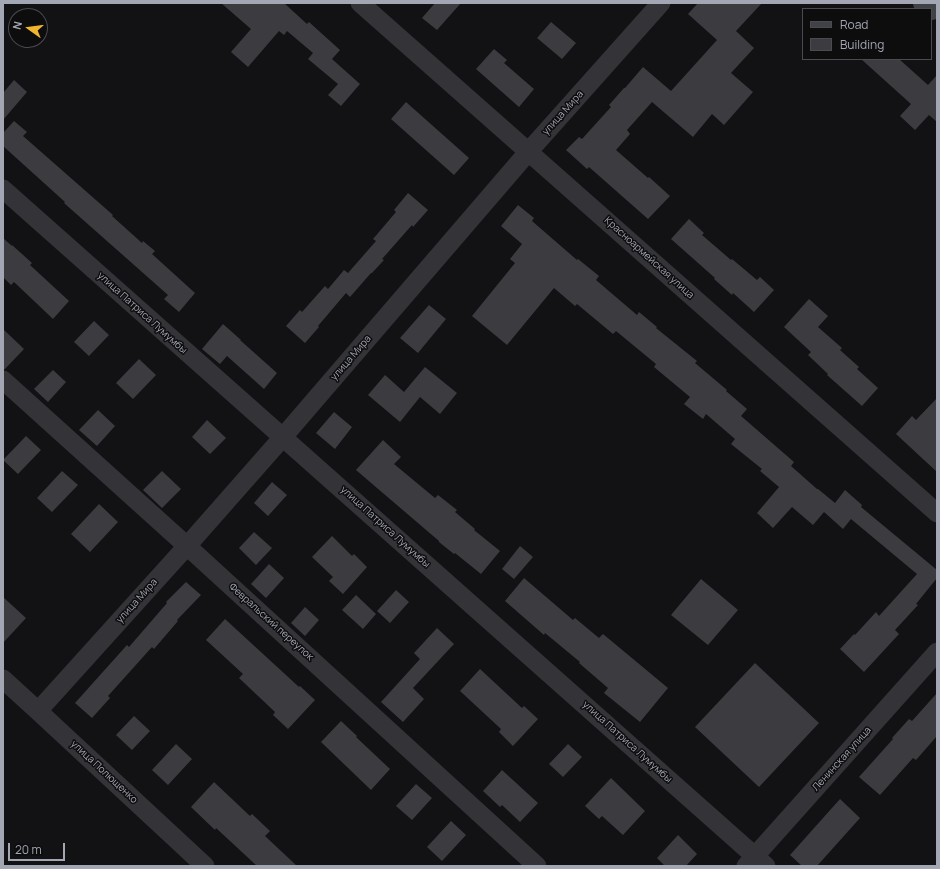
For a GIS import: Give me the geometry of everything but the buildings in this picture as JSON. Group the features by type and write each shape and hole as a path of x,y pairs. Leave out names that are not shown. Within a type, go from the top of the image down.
{"street":[{"name":"Красноармейская улица","path":"360,3 937,513"},
{"name":"улица Мира","path":"38,711 187,546 528,151 661,3"},
{"name":"улица Патриса Лумумбы","path":"3,189 282,437 756,863"},
{"name":"Февральский переулок","path":"3,380 537,866"},
{"name":"Ленинская улица","path":"756,863 937,652"},
{"name":"улица Полющенко","path":"3,679 205,866"}]}
